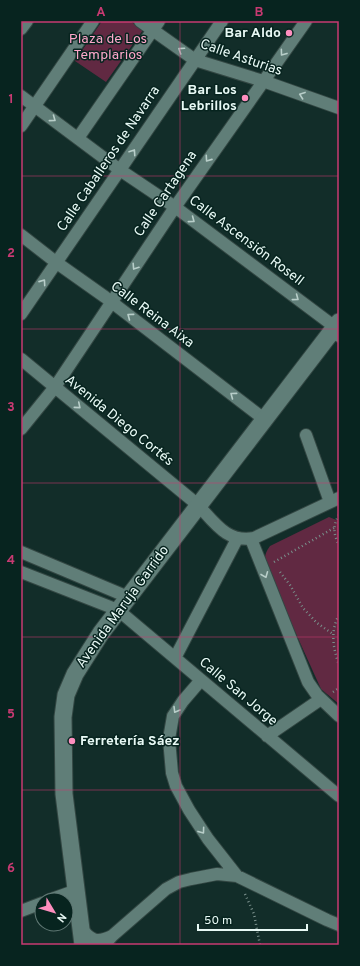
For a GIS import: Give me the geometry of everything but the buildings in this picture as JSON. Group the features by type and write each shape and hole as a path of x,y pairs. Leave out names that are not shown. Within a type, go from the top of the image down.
{"main road":[{"name":"Avenida Maruja Garrido","path":"83,945 64,794 63,717 66,695 75,674 101,633 264,419 338,328"}],"street":[{"path":"21,30 27,21"},
{"path":"21,126 93,21"},
{"name":"Calle Asturias","path":"140,21 156,26 195,60 263,81 339,108"},
{"name":"Calle Caballeros de Navarra","path":"21,314 222,21"},
{"name":"Calle Cartagena","path":"21,429 55,387 174,207 306,21"},
{"path":"78,138 156,26"},
{"name":"Calle Ascensión Rosell","path":"21,96 120,170 174,207 338,328"},
{"name":"Calle Reina Aixa","path":"21,235 57,263 112,302 264,419"},
{"name":"Avenida Diego Cortés","path":"21,359 198,505 220,529 237,539"},
{"path":"175,658 237,539 251,539 334,500 306,435"},
{"path":"251,539 303,672 308,682 321,699 339,716"},
{"path":"21,552 123,604"},
{"path":"21,572 123,604"},
{"name":"Calle San Jorge","path":"123,604 175,658 339,796"},
{"path":"201,680 182,701 173,716 169,739 172,773 176,786 189,810 237,876"},
{"path":"267,736 321,699"},
{"path":"81,928 96,941 108,941 166,889 179,882 217,874 237,876 339,925"},
{"path":"71,892 77,890"},
{"path":"21,910 34,906"}],"path":[{"path":"339,515 334,528 339,544"},
{"path":"258,557 270,565 334,528"},
{"path":"279,571 303,608 317,623 333,634"},
{"path":"339,615 336,620 333,634 334,650 339,665"},
{"path":"237,876 254,914 260,945"}],"green space":[{"name":"Plaza de Los Templarios","path":"102,21 130,21 143,30 106,82 75,61"},
{"path":"329,517 339,521 339,704 321,689 269,574 265,560 266,553 270,546"}],"place":[{"name":"Bar Aldo","path":"289,33"},
{"name":"Bar Los Lebrillos","path":"245,98"},
{"name":"Ferretería Sáez","path":"72,741"}]}
